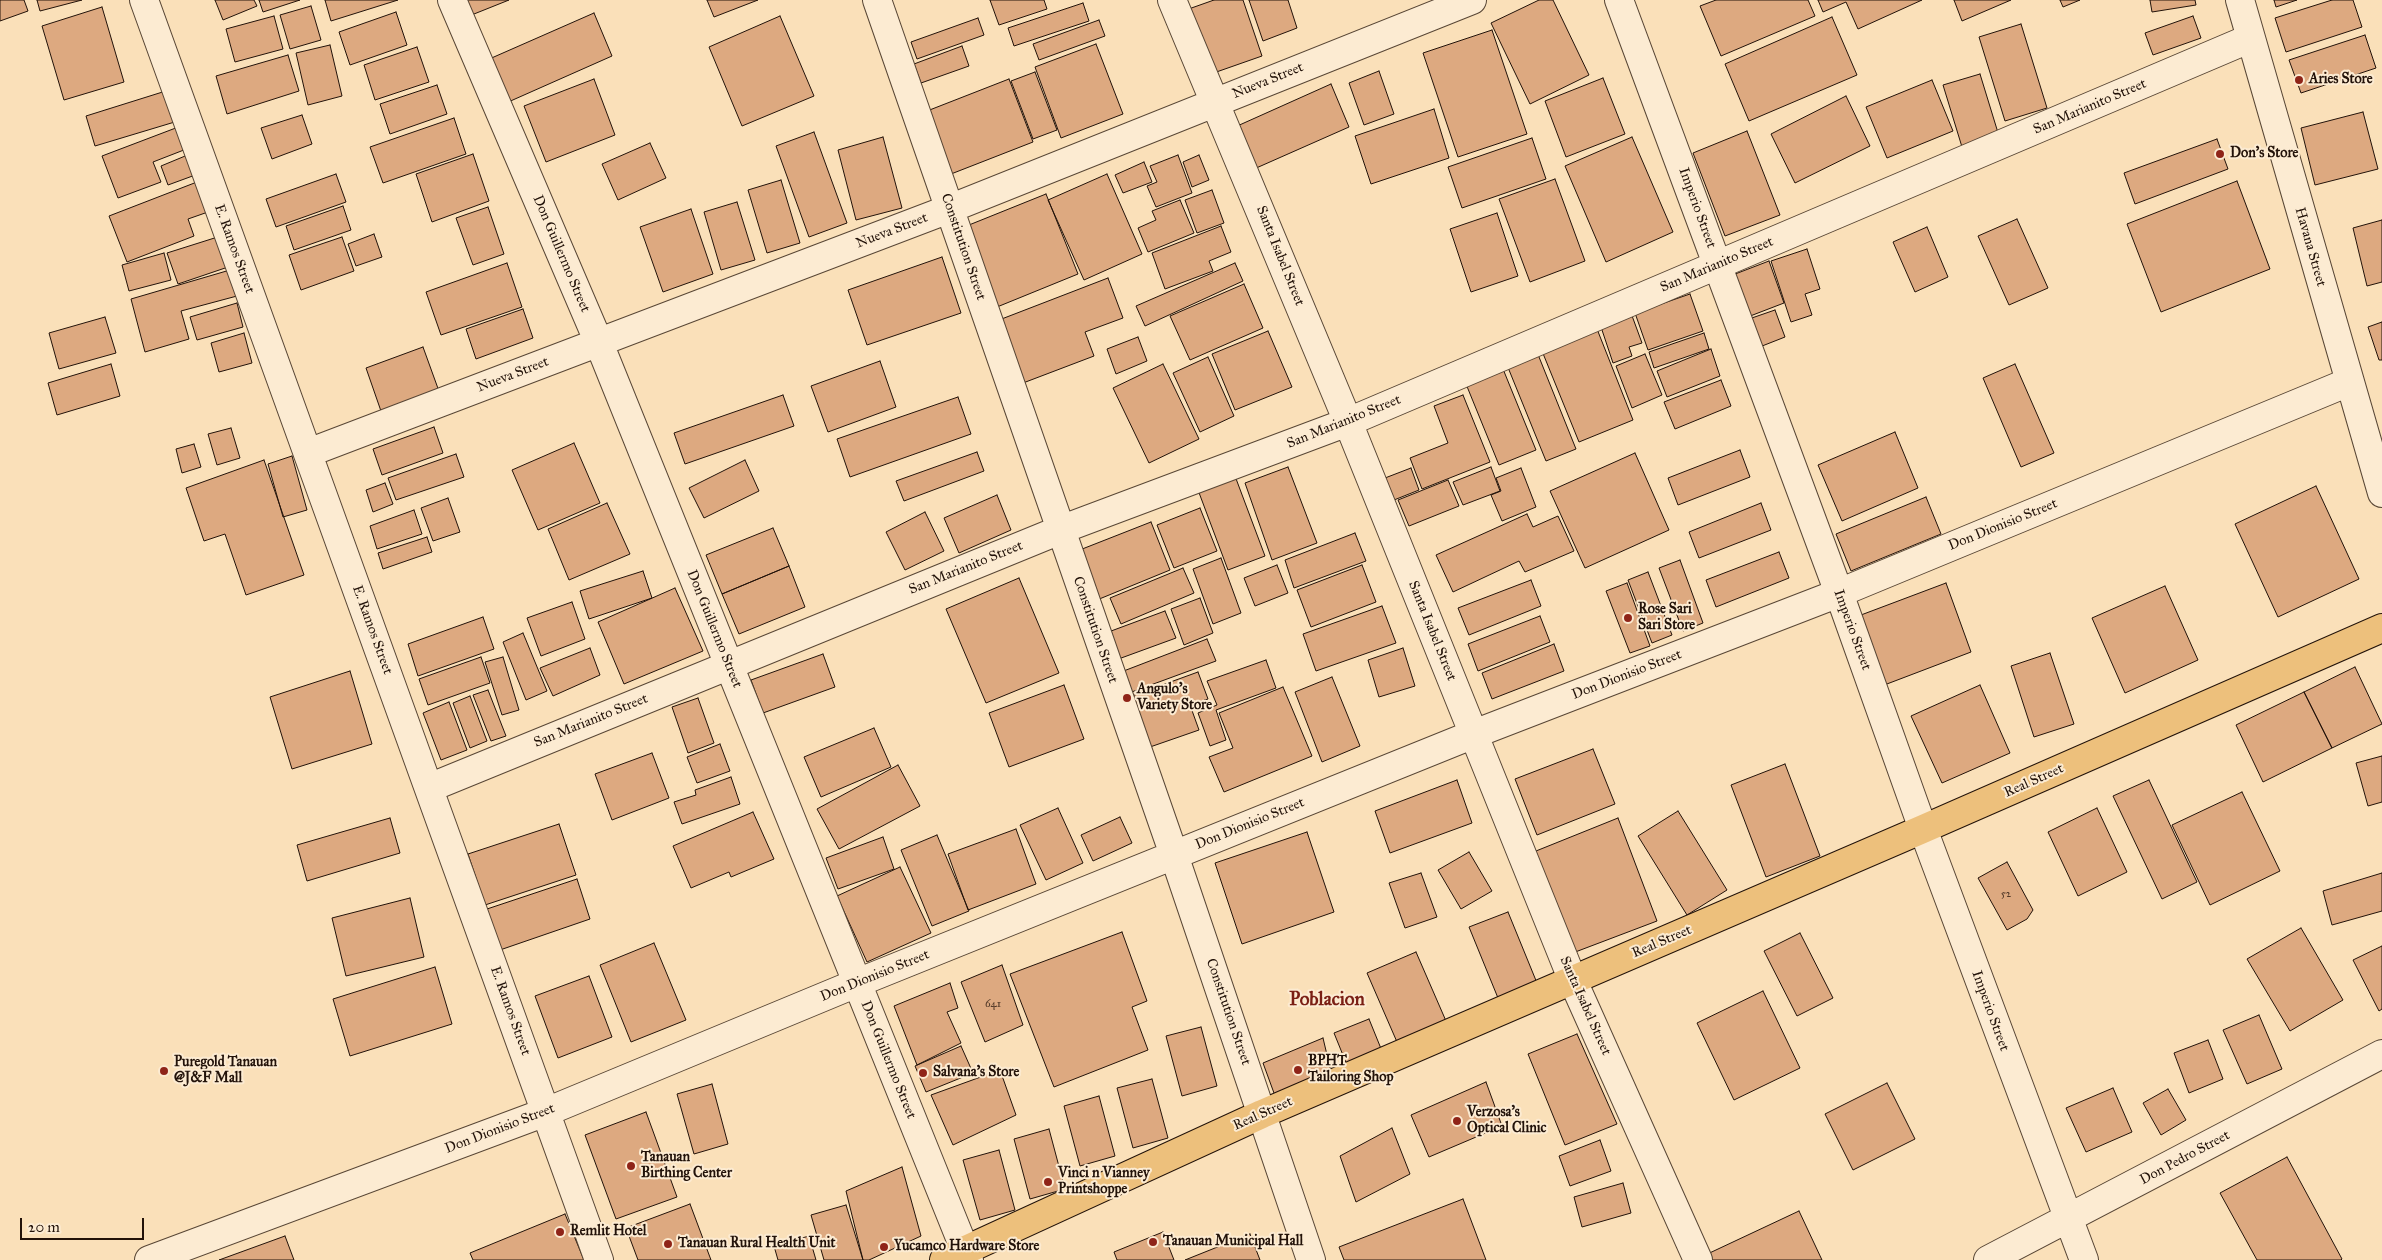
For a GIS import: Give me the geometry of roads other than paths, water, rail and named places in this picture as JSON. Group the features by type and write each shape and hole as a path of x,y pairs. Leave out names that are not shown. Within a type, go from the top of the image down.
{"main road":[{"name":"Real Street","path":"959,1257 1262,1114 1573,981 2382,628"}],"street":[{"name":"E. Ramos Street","path":"144,0 599,1260"},
{"name":"Don Guillermo Street","path":"452,0 599,343 857,983 959,1257"},
{"name":"Constitution Street","path":"877,0 1174,855 1311,1260"},
{"name":"Santa Isabel Street","path":"1172,0 1348,422 1573,981 1698,1260"},
{"name":"Nueva Street","path":"308,453 949,209 1472,0"},
{"name":"Imperio Street","path":"1619,0 1839,593 1923,829 2084,1260"},
{"name":"Havana Street","path":"2240,0 2382,493"},
{"name":"San Marianito Street","path":"430,788 728,664 1060,530 1348,422 2251,38"},
{"name":"Don Dionisio Street","path":"150,1260 546,1112 857,983 1474,734 1839,593 2349,382"},
{"name":"Don Pedro Street","path":"1988,1260 2068,1220 2382,1054"}],"place":[{"name":"Aries Store","path":"2299,80"},
{"name":"Don's Store","path":"2220,154"},
{"name":"Rose Sari Sari Store","path":"1628,618"},
{"name":"Angulo's Variety Store","path":"1127,698"},
{"name":"BPHT Tailoring Shop","path":"1298,1070"},
{"name":"Puregold Tanauan @J&F Mall","path":"164,1071"},
{"name":"Salvana's Store","path":"923,1073"},
{"name":"Verzosa's Optical Clinic","path":"1457,1121"},
{"name":"Tanauan Birthing Center","path":"631,1166"},
{"name":"Vinci n Vianney Printshoppe","path":"1048,1182"},
{"name":"Remlit Hotel","path":"560,1232"},
{"name":"Tanauan Municipal Hall","path":"1153,1242"},
{"name":"Tanauan Rural Health Unit","path":"668,1244"},
{"name":"Yucamco Hardware Store","path":"884,1247"}],"district":[{"name":"Poblacion","path":"1327,1000"}]}
